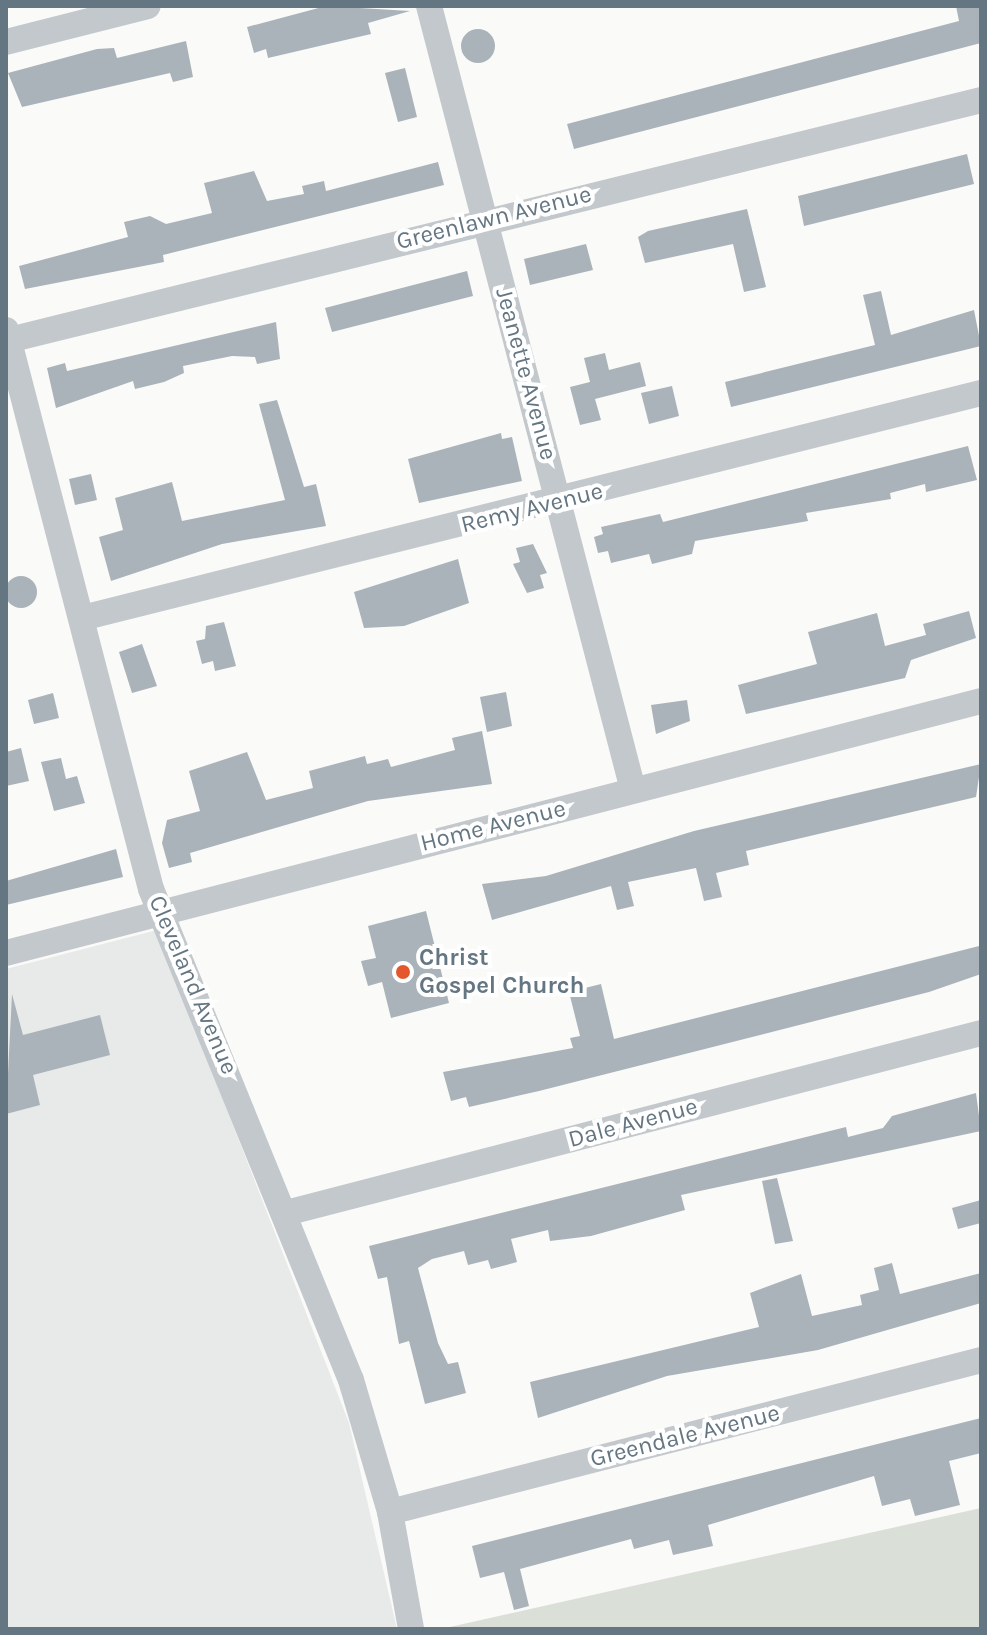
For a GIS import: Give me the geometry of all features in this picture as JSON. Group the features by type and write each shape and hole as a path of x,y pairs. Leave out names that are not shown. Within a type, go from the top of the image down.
{"street":[{"path":"6,42 148,6"},
{"name":"Jeanette Avenue","path":"429,6 561,501 633,790"},
{"name":"Greenlawn Avenue","path":"7,335 981,100"},
{"name":"Cleveland Avenue","path":"7,335 162,911 351,1380 390,1512 411,1629"},
{"name":"Remy Avenue","path":"82,618 561,501 981,393"},
{"name":"Home Avenue","path":"6,953 981,701"},
{"name":"Dale Avenue","path":"286,1213 981,1033"},
{"name":"Greendale Avenue","path":"390,1512 981,1360"}],"shaded area":[{"path":"157,930 349,1423 397,1629 6,1629 6,969"},
{"path":"981,1508 981,1629 441,1629"}],"building":[{"path":"326,6 410,11 368,23 371,34 268,58 266,49 254,53 247,27"},
{"path":"956,6 981,6 981,43 574,149 567,124 959,21"},
{"path":"478,29 490,34 495,46 490,58 478,63 466,58 461,46 466,34"},
{"path":"186,41 193,77 173,82 170,73 22,107 8,73 97,49 114,48 117,58"},
{"path":"405,68 417,117 398,122 385,73"},
{"path":"967,154 974,184 804,226 798,196"},
{"path":"438,162 444,185 163,255 164,262 25,289 19,266 128,237 124,222 150,216 166,224 212,213 204,183 254,171 267,201 304,194 302,186 324,181 326,191"},
{"path":"747,209 766,287 744,292 733,244 645,263 638,237 648,231"},
{"path":"586,244 593,270 530,285 524,259"},
{"path":"467,271 473,296 332,332 325,308"},
{"path":"881,291 891,335 974,310 981,346 731,407 725,382 875,345 863,295"},
{"path":"276,322 280,359 257,364 255,357 232,356 183,366 184,373 164,382 135,389 133,381 56,408 47,368 65,363 67,371"},
{"path":"605,353 609,370 640,362 646,386 595,399 601,420 580,425 570,387 590,382 584,358"},
{"path":"672,386 679,416 649,424 641,393"},
{"path":"277,400 304,487 316,484 326,526 222,544 111,581 99,537 123,530 115,498 172,482 182,521 285,500 259,404"},
{"path":"501,433 502,439 512,437 522,481 419,503 408,459"},
{"path":"968,446 977,480 926,492 925,484 890,493 891,499 806,513 808,521 695,541 692,554 652,564 649,554 611,563 608,551 598,553 594,537 603,534 601,527 660,514 663,522"},
{"path":"91,474 97,500 75,505 69,479"},
{"path":"533,544 547,573 540,575 544,588 527,593 513,564 520,562 516,548"},
{"path":"458,559 469,603 404,626 364,628 354,592"},
{"path":"21,576 33,580 37,592 33,604 21,608 9,604 5,592 9,580"},
{"path":"969,611 976,638 911,660 905,678 746,714 738,685 817,664 808,632 877,613 885,646 926,635 923,624"},
{"path":"224,622 236,666 215,671 213,661 202,664 196,641 205,639 206,626"},
{"path":"142,644 157,686 132,693 119,652"},
{"path":"506,692 512,726 487,732 480,697"},
{"path":"53,693 59,718 34,724 28,700"},
{"path":"687,700 690,721 656,734 651,705"},
{"path":"482,731 492,784 368,801 190,853 192,862 169,868 162,843 167,820 200,811 189,771 247,752 266,800 313,788 309,771 365,756 367,764 388,759 391,767 455,750 452,738"},
{"path":"21,748 29,781 6,786 6,752"},
{"path":"61,758 66,779 77,776 85,803 54,811 41,762"},
{"path":"981,764 976,797 746,851 749,865 716,873 722,897 704,901 696,868 628,882 634,906 617,910 611,886 492,920 482,884 546,876 694,831"},
{"path":"116,849 123,877 6,905 6,881"},
{"name":"Christ Gospel Church","path":"426,911 449,1003 391,1018 382,982 368,986 361,961 376,958 368,926"},
{"path":"979,946 981,974 929,992 539,1091 469,1107 466,1097 451,1101 443,1072 573,1048 570,1038 580,1036 569,992 601,984 614,1039"},
{"path":"12,994 23,1035 100,1015 110,1055 33,1075 40,1105 6,1114"},
{"path":"976,1093 981,1131 681,1195 685,1210 591,1236 550,1241 548,1230 511,1239 517,1262 491,1269 488,1260 468,1265 464,1251 432,1259 418,1268 438,1343 448,1364 458,1362 466,1393 425,1404 409,1341 399,1344 387,1277 378,1279 369,1246 846,1127 848,1137 883,1128 892,1116"},
{"path":"777,1178 793,1241 775,1244 762,1181"},
{"path":"981,1200 981,1223 958,1229 952,1208"},
{"path":"892,1263 900,1294 981,1273 981,1303 818,1350 667,1376 538,1418 530,1382 759,1327 750,1293 801,1274 812,1316 862,1305 860,1295 879,1290 874,1268"},
{"path":"981,1418 981,1453 949,1461 960,1505 915,1516 910,1499 882,1506 874,1476 708,1525 713,1546 673,1555 669,1540 634,1549 631,1539 520,1569 529,1606 514,1610 504,1572 480,1578 472,1546"}],"place":[{"name":"Christ Gospel Church","path":"403,972"}]}
